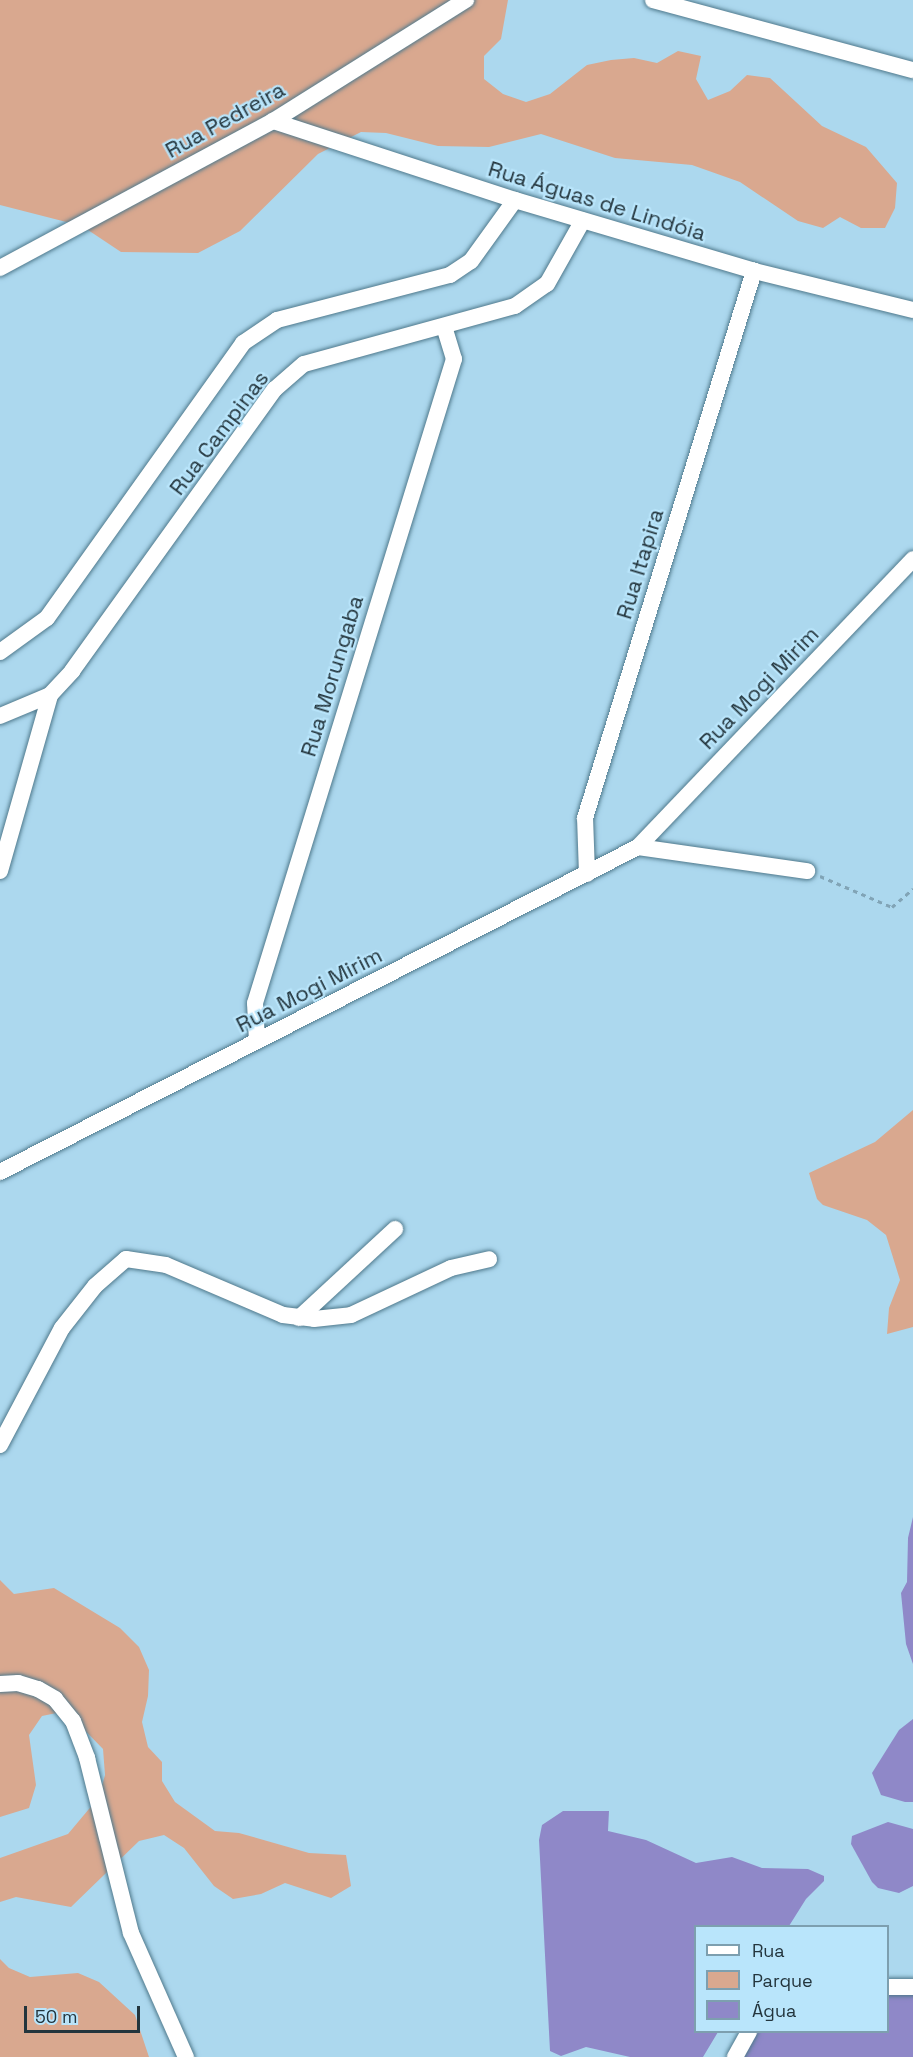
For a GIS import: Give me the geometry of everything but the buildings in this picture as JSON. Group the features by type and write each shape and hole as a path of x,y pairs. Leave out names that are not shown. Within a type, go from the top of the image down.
{"street":[{"name":"Rua Pedreira","path":"0,268 273,121 466,0"},
{"path":"653,0 913,70"},
{"name":"Rua Águas de Lindóia","path":"273,121 514,200 754,271 913,310"},
{"name":"Rua Campinas","path":"0,652 48,618 243,343 277,320 450,275 471,261 514,200"},
{"name":"Rua Campinas","path":"0,716 50,695 72,672 275,389 304,364 515,306 547,284 583,220"},
{"name":"Rua Itapira","path":"587,874 585,818 754,271"},
{"name":"Rua Morungaba","path":"256,1041 255,1003 454,359 444,326"},
{"name":"Rua Mogi Mirim","path":"0,1172 638,848 913,559"},
{"path":"0,871 50,695"},
{"path":"638,848 807,871"},
{"path":"299,1318 336,1288 395,1229"},
{"path":"0,1445 62,1328 94,1286 126,1259 166,1265 299,1318 351,1315 451,1268 489,1259"},
{"path":"0,1684 18,1683 38,1689 60,1704 74,1721 87,1758 131,1933 186,2057"},
{"path":"889,1987 913,1987"},
{"path":"735,2057 748,2033"}],"path":[{"path":"807,871 892,906 913,890"}],"green space":[{"path":"0,0 508,0 501,39 484,56 484,79 503,94 526,102 550,94 587,65 611,60 634,58 657,63 678,51 701,56 696,79 708,100 730,91 747,75 770,78 822,126 866,147 897,183 895,208 885,228 861,228 840,217 823,228 798,221 740,182 692,165 615,158 541,134 489,147 438,146 386,133 361,132 318,154 240,231 198,253 121,252 82,226 0,205"},
{"path":"913,1110 913,1327 887,1334 889,1308 900,1280 886,1235 867,1220 823,1205 817,1199 809,1173 875,1142"},
{"path":"0,1580 14,1594 54,1588 120,1628 139,1647 149,1670 148,1696 142,1722 148,1747 162,1762 162,1781 175,1802 215,1831 239,1833 309,1853 346,1855 351,1886 331,1898 285,1883 261,1894 233,1899 214,1886 184,1848 164,1835 139,1841 71,1907 16,1897 0,1902 0,1858 68,1834 99,1797 105,1775 103,1749 66,1711 42,1716 29,1735 36,1785 29,1808 0,1817"},
{"path":"0,1959 9,1968 30,1977 78,1973 99,1982 135,2015 149,2057 0,2057"}],"water":[{"path":"913,1517 913,1664 906,1644 901,1593 907,1582 908,1538"},
{"path":"913,1719 913,1802 905,1802 881,1795 872,1773 899,1730"},
{"path":"563,1811 609,1811 608,1831 646,1840 696,1863 732,1857 762,1868 808,1869 824,1876 824,1881 806,1899 790,1925 694,1925 694,2033 717,2033 703,2057 630,2057 586,2047 561,2056 550,2051 539,1840 542,1825"},
{"path":"888,1822 913,1829 913,1886 899,1893 878,1888 872,1882 851,1844 852,1836"},
{"path":"913,1987 913,2057 735,2057 748,2033 889,2033 889,1988"}]}
